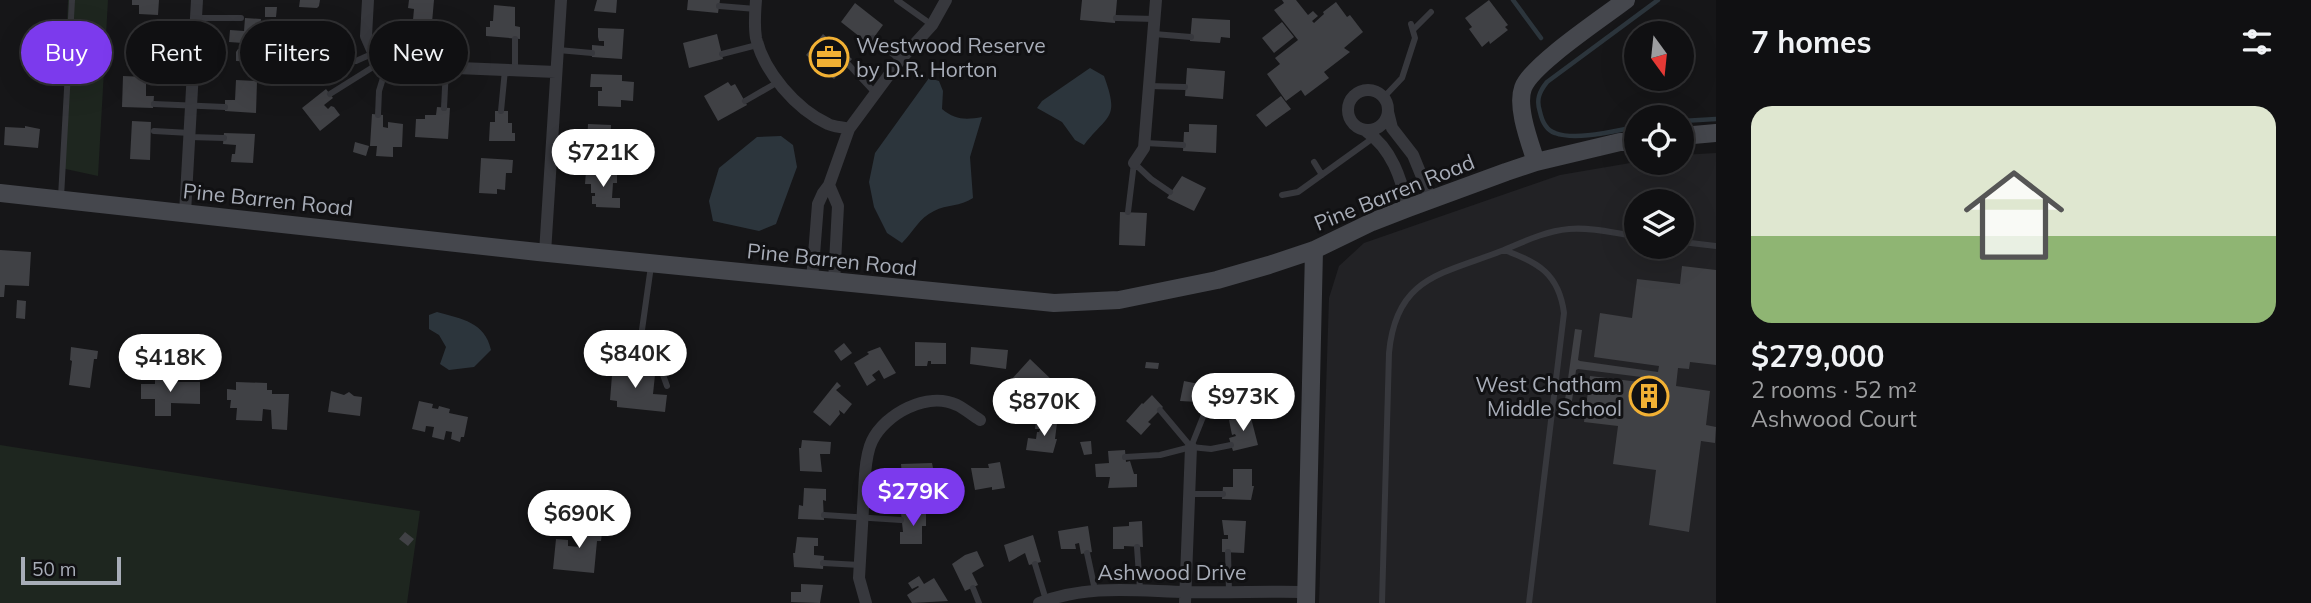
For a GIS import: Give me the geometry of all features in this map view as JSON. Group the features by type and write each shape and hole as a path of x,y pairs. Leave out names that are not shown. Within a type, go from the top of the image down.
{"main road":[{"path":"1536,162 1522,110 1523,88 1536,68 1626,0"},
{"path":"1694,135 1716,133"},
{"path":"1506,172 1517,163 1525,149 1528,135"},
{"name":"Pine Barren Road","path":"0,193 545,253 1054,303 1119,300 1217,280 1314,250 1408,208 1506,172 1536,162 1624,142"},
{"path":"1306,597 1314,250"}],"street":[{"path":"196,21 197,0"},
{"path":"368,0 366,36 369,41"},
{"path":"545,253 561,0"},
{"path":"811,279 818,204 829,185 849,129 901,60 932,25 946,0"},
{"path":"1134,163 1145,144 1156,0"},
{"path":"756,10 757,39 778,82 792,99 828,124 849,129"},
{"path":"468,69 556,72"},
{"path":"186,213 192,84"},
{"path":"1370,134 1386,120 1388,104 1377,92 1362,90 1349,100 1348,116 1352,123 1370,134 1391,158 1401,176 1408,208"},
{"path":"1388,112 1392,128 1413,155 1431,199"},
{"path":"829,185 838,206 834,282"},
{"path":"866,603 859,578 866,458 872,442 882,426 894,416 922,403 955,404 980,420"},
{"path":"1185,598 1191,447"},
{"name":"Ashwood Drive","path":"1043,602 1096,590 1120,594 1140,589 1185,598 1229,592 1306,597"}],"lane":[{"path":"61,200 72,0"},
{"path":"897,1 932,25"},
{"path":"719,6 756,10"},
{"path":"1384,97 1402,78 1415,38 1412,27 1431,12"},
{"path":"196,18 242,18"},
{"path":"1116,18 1155,19"},
{"path":"1154,34 1191,37"},
{"path":"873,38 901,60"},
{"path":"502,111 515,39"},
{"path":"722,54 759,45"},
{"path":"558,50 592,53"},
{"path":"848,64 877,94"},
{"path":"330,94 369,67"},
{"path":"745,101 778,82"},
{"path":"378,115 379,84"},
{"path":"444,108 445,84"},
{"path":"1149,86 1185,87"},
{"path":"153,104 225,107"},
{"path":"155,131 224,138"},
{"path":"1282,195 1298,192 1370,134"},
{"path":"1145,144 1184,145"},
{"path":"1314,162 1322,174"},
{"path":"1134,163 1170,192"},
{"path":"1128,212 1134,163"},
{"path":"1382,603 1389,353 1400,306 1419,286 1431,279 1535,237 1582,228 1624,234"},
{"path":"1694,243 1716,246"},
{"path":"1504,250 1536,263 1545,271 1559,291 1564,313 1529,603"},
{"path":"652,264 640,344 662,372 667,386"},
{"path":"1160,410 1191,447"},
{"path":"1191,447 1205,412"},
{"path":"1125,457 1160,455 1191,447 1211,449 1231,445"},
{"path":"1190,494 1223,494"},
{"path":"824,515 901,520"},
{"path":"1137,547 1140,589"},
{"path":"1228,552 1229,592"},
{"path":"1087,553 1096,590"},
{"path":"823,563 860,565"},
{"path":"1035,564 1043,602"},
{"path":"973,588 979,603"}],"shaded area":[{"path":"68,0 108,0 107,21 67,21"},
{"path":"1090,68 1104,76 1111,109 1105,121 1084,145 1075,140 1062,122 1037,108 1042,101"},
{"path":"929,78 939,81 943,91 942,109 947,113 961,118 982,117 970,157 973,198 929,214 902,243 887,233 874,207 869,182 875,153"},
{"path":"64,84 103,84 98,176 61,168"},
{"path":"781,136 793,145 797,167 776,224 759,231 713,221 709,201 719,168 757,137"},
{"path":"1716,153 1716,603 1319,603 1329,298 1339,266 1364,243 1560,175 1624,164 1624,175 1694,175 1694,154"},
{"path":"437,312 471,323 484,333 491,350 474,367 449,370 440,364 446,347 439,335 429,329 429,315"},
{"path":"0,445 420,511 407,603 0,603"}],"building":[{"path":"132,0 159,0 158,15 139,14 139,5 132,5"},
{"path":"300,0 320,0 317,8 299,7"},
{"path":"409,0 434,0 432,21 409,21 413,20 414,9 408,8"},
{"path":"597,0 617,0 616,13 594,11"},
{"path":"688,0 720,0 718,13 687,10"},
{"path":"1082,0 1117,0 1115,23 1080,20"},
{"path":"1282,0 1296,0 1308,15 1313,11 1318,16 1312,21 1314,23 1336,2 1363,32 1344,48 1350,52 1324,72 1329,78 1305,96 1301,90 1286,101 1267,74 1280,64 1275,58 1298,40 1274,10 1284,3"},
{"path":"1489,0 1508,25 1505,27 1508,30 1482,47 1469,29 1472,27 1465,18"},
{"path":"855,3 883,25 869,44 841,22"},
{"path":"494,5 515,7 515,26 520,27 520,39 486,36 486,27 490,27 490,21 493,21"},
{"path":"265,7 277,7 276,17 265,17"},
{"path":"245,18 261,19 261,21 245,21"},
{"path":"1192,18 1230,20 1230,38 1221,37 1220,43 1190,41"},
{"path":"1282,22 1294,37 1274,53 1262,38"},
{"path":"598,28 624,29 622,59 592,57 592,45 604,46 604,41 599,41"},
{"path":"230,30 240,31 240,43 229,42"},
{"path":"717,34 723,59 689,68 683,43"},
{"name":"Westwood Reserve by D.R. Horton","path":"823,34 852,59 834,79 806,55"},
{"path":"240,49 240,61 236,61"},
{"path":"1187,68 1225,71 1223,99 1185,96"},
{"path":"591,74 622,75 622,81 634,82 633,101 621,100 621,107 598,106 598,91 602,91 602,87 590,87"},
{"path":"123,76 126,76 126,84 146,84 146,96 154,96 153,108 122,107"},
{"path":"236,80 240,80 240,84 257,84 256,113 225,111 225,100 235,100"},
{"path":"728,82 731,86 735,84 747,105 718,121 704,96"},
{"path":"326,89 333,98 324,105 328,109 334,107 340,115 320,131 302,108"},
{"path":"1281,96 1291,109 1266,127 1256,115"},
{"path":"437,107 450,108 448,139 415,137 416,119 425,119 425,115 436,115"},
{"path":"495,111 508,111 508,123 512,123 515,141 489,141 490,122 495,122"},
{"path":"372,114 383,115 383,127 388,128 388,122 403,124 402,147 393,147 393,157 376,156 377,146 370,146"},
{"path":"132,121 151,122 150,160 130,159"},
{"path":"588,124 611,125 610,154 592,153 593,142 587,142"},
{"path":"1189,124 1217,125 1216,153 1183,151 1184,132 1189,132"},
{"path":"25,126 40,129 38,148 4,145 5,127"},
{"path":"224,133 255,134 253,163 231,162 236,145 223,144"},
{"path":"355,142 369,146 366,156 353,152"},
{"path":"481,158 513,160 512,173 506,173 505,190 497,189 497,194 479,193"},
{"path":"586,171 617,173 612,198 620,198 620,208 596,207 596,204 592,204 592,196 595,196 595,193 591,193 591,184 585,184"},
{"path":"1182,176 1206,188 1194,211 1167,198"},
{"path":"1120,212 1147,213 1145,246 1119,245"},
{"path":"0,250 31,252 29,286 5,285 4,297 0,297"},
{"name":"West Chatham Middle School","path":"1682,266 1716,270 1716,365 1690,362 1689,369 1678,368 1676,386 1710,391 1706,425 1716,427 1715,443 1701,441 1689,532 1649,525 1656,470 1613,464 1618,426 1584,422 1590,376 1656,384 1657,379 1578,369 1572,401 1565,400 1575,329 1582,330 1578,360 1658,372 1659,366 1594,357 1600,313 1632,318 1637,279 1680,284"},
{"path":"17,300 26,301 25,319 16,318"},
{"path":"915,342 946,343 946,364 931,364 931,361 928,361 927,366 915,366"},
{"path":"844,343 852,353 841,361 834,351"},
{"path":"71,347 98,351 97,359 94,359 90,388 69,385"},
{"path":"880,347 896,373 884,379 879,370 872,375 876,380 867,386 854,363 869,354 867,352"},
{"path":"971,347 1008,350 1006,369 970,364"},
{"path":"1030,359 1054,382 1036,400 1028,393 1032,390 1027,383 1020,390 1010,381"},
{"path":"1146,362 1159,363 1158,369 1145,368"},
{"path":"613,363 636,365 635,374 655,375 653,394 667,395 665,412 617,407 617,401 610,400"},
{"path":"155,374 171,374 171,382 200,382 200,404 171,403 171,416 155,416 155,399 141,399 141,384 155,384"},
{"path":"1184,381 1214,387 1209,413 1197,410 1198,402 1180,401"},
{"path":"236,382 267,383 267,390 272,390 272,394 289,394 287,430 272,429 271,410 263,409 262,421 236,420 237,408 230,408 231,400 227,400 227,389 236,390"},
{"path":"837,382 841,386 836,390 852,404 844,414 839,410 840,414 830,426 813,412"},
{"path":"331,391 344,395 349,392 362,397 360,416 328,412"},
{"path":"1152,395 1163,407 1148,422 1151,424 1141,435 1126,421"},
{"path":"419,401 433,404 432,408 438,409 439,406 450,409 449,413 468,417 464,437 461,437 460,442 451,439 452,432 446,431 444,440 432,437 434,427 426,426 425,432 412,429"},
{"path":"1250,414 1258,445 1233,451 1229,438 1236,436 1232,435 1229,420"},
{"path":"1036,420 1057,423 1057,439 1053,453 1026,450 1028,438 1036,439 1040,429 1035,429"},
{"path":"802,440 831,442 830,454 820,454 822,472 800,471 799,448"},
{"path":"1091,441 1092,454 1084,455 1080,442"},
{"path":"1125,450 1126,462 1130,461 1134,474 1137,474 1137,487 1108,488 1110,477 1096,477 1095,464 1109,463 1108,451"},
{"path":"1000,462 1005,488 975,490 971,468 989,468 988,464"},
{"path":"932,463 935,478 932,478 933,494 911,495 915,476 902,477 901,464"},
{"path":"1233,469 1252,469 1254,486 1251,500 1222,499 1223,487 1233,487"},
{"path":"804,488 826,489 826,501 823,500 824,520 798,519 799,505 803,506"},
{"path":"901,513 926,513 926,526 922,526 922,544 900,544 900,532 903,532"},
{"path":"583,519 598,520 598,524 603,525 601,541 597,541 594,573 553,569 556,539 568,540 568,546 580,547"},
{"path":"1222,520 1246,521 1244,553 1222,552 1222,539 1228,539 1228,535 1224,535"},
{"path":"1142,521 1143,547 1124,546 1124,549 1113,549 1113,527 1129,526 1129,522"},
{"path":"1088,526 1092,552 1081,554 1079,543 1075,544 1076,549 1061,549 1058,531"},
{"path":"405,532 414,539 408,546 399,539"},
{"path":"1033,535 1041,562 1029,565 1025,553 1009,562 1004,545"},
{"path":"797,537 818,538 814,555 824,556 823,569 794,567 793,553"},
{"path":"977,551 984,566 972,573 978,585 965,591 952,564"},
{"path":"919,576 924,584 934,578 948,601 912,603 907,595 919,587 912,589 908,583"},
{"path":"801,584 823,585 820,603 791,602 791,592 801,592"}],"waterway":[{"path":"1513,0 1541,38"},
{"path":"1624,129 1584,136 1555,133 1543,122 1538,100 1547,82 1658,0"},
{"path":"1694,120 1716,119"}],"place":[{"name":"Westwood Reserve by D.R. Horton","path":"829,57"},
{"name":"West Chatham Middle School","path":"1649,396"}]}
